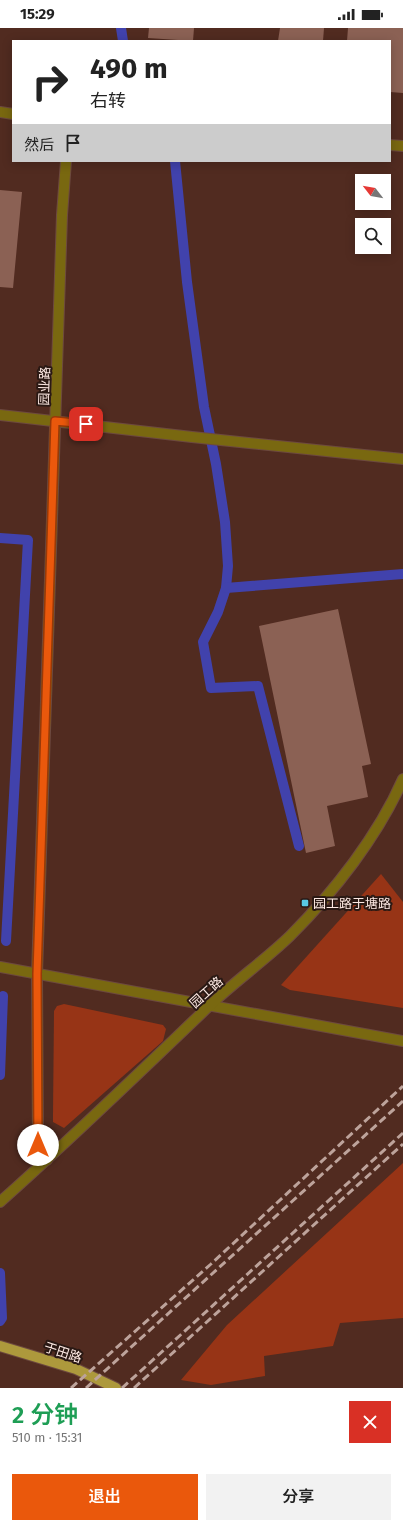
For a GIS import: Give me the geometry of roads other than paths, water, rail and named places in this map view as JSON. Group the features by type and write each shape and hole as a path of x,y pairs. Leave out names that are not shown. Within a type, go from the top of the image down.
{"main road":[{"name":"于田路","path":"0,1346 76,1369 116,1388"}],"street":[{"path":"0,112 12,114"},
{"path":"391,145 403,146"},
{"name":"园业路","path":"47,1160 41,1154 38,1145 37,974 55,421 66,162"},
{"path":"0,415 223,441 403,459"},
{"name":"园工路","path":"0,1202 47,1160 210,1006 289,936 338,884 360,854 403,779"},
{"path":"0,968 403,1041"}],"waterway":[{"path":"121,28 123,40"},
{"path":"175,162 187,282 204,407 216,464 225,522 228,566 226,588 218,612 203,642 211,688 258,686 299,846"},
{"path":"0,538 28,540 6,941"},
{"path":"226,588 403,574"},
{"path":"0,1075 3,996"},
{"path":"0,1273 2,1318 0,1321"}],"railway":[{"path":"71,1388 211,1264 403,1086"},
{"path":"86,1388 403,1101"},
{"path":"122,1388 403,1133"},
{"path":"134,1388 403,1144"}],"place":[{"name":"园工路于塘路","path":"305,903"}]}
